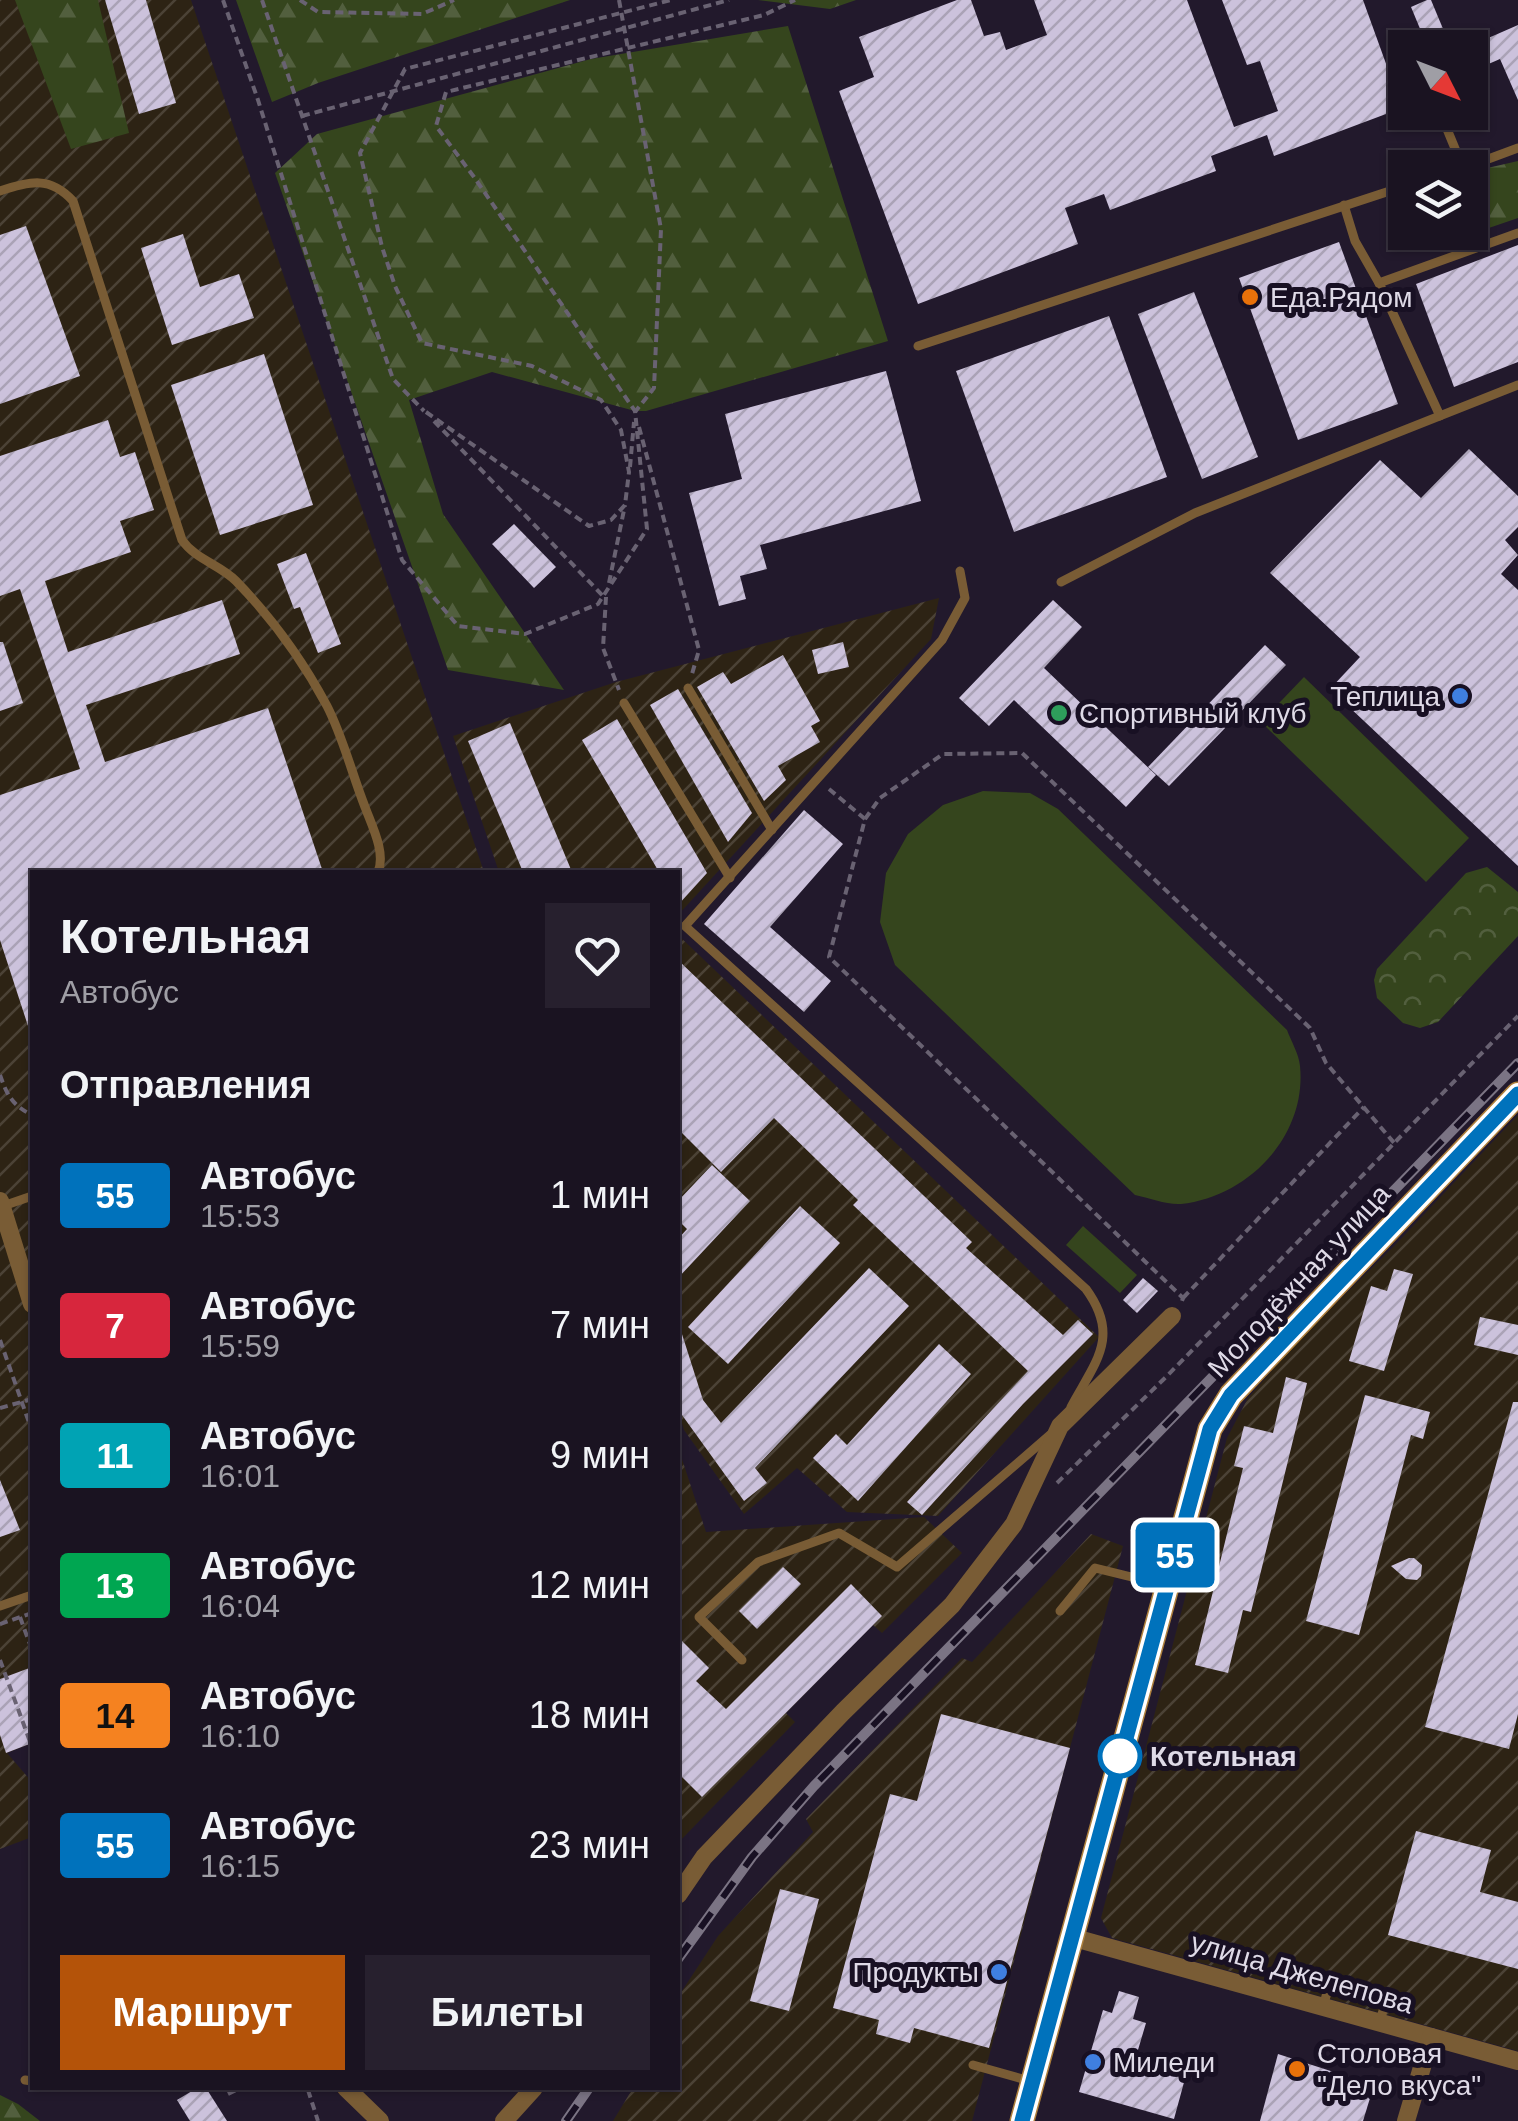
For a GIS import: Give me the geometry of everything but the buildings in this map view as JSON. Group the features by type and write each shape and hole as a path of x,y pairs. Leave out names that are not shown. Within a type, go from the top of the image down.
{"main road":[{"name":"Молодёжная улица","path":"1022,2121 1210,1429 1231,1395 1518,1094"}],"street":[{"path":"1,1205 30,1298"},
{"path":"680,1892 704,1857 952,1605 1014,1524 1060,1426 1172,1316"},
{"name":"улица Джелепова","path":"1072,1937 1518,2061"},
{"path":"1406,2121 1430,2037"},
{"path":"353,2090 380,2121"},
{"path":"504,2121 532,2090"}],"lane":[{"path":"1488,159 1518,148"},
{"path":"0,192 40,180 65,192 73,201 182,540 192,554 223,568 238,582 284,638 328,708 374,832 382,862 379,870"},
{"path":"918,346 1388,191"},
{"path":"1344,205 1355,240 1440,416"},
{"path":"1379,283 1518,233"},
{"path":"1062,582 1195,513 1518,385"},
{"path":"742,1660 699,1617 758,1562 838,1533 897,1567 1060,1426 1102,1348 1106,1327 1100,1308 1086,1289 686,926 942,640 965,598 960,571"},
{"path":"688,688 772,830"},
{"path":"624,704 730,878"},
{"path":"1,1205 30,1197"},
{"path":"1060,1611 1095,1568 1167,1586"},
{"path":"0,1606 30,1596"},
{"path":"1323,2007 1330,1982"},
{"path":"1379,2022 1387,1999"},
{"path":"973,2065 1033,2082"}],"path":[{"path":"223,0 402,560 458,626 525,634 604,598"},
{"path":"262,0 393,379 604,598"},
{"path":"300,0 318,12 422,14 454,0"},
{"path":"619,0 661,230 654,388 635,411 625,505 604,598 604,648 624,704"},
{"path":"629,472 621,430 601,400 532,366 422,343 386,260 360,153 405,69 671,0"},
{"path":"302,116 730,0"},
{"path":"688,688 699,650 635,411 436,126 446,92 764,14 794,0"},
{"path":"608,588 648,529 635,411"},
{"path":"426,412 590,526 610,520 625,505"},
{"path":"1184,1298 828,957 865,819 880,798 944,754 1022,753 1310,1028 1326,1063 1395,1144"},
{"path":"818,778 865,819"},
{"path":"1056,1484 1168,1375 1518,1016"},
{"path":"0,1074 16,1108 30,1114"},
{"path":"1172,1316 1184,1298 1364,1106"},
{"path":"0,1340 30,1425"},
{"path":"0,1408 30,1400"},
{"path":"0,1624 30,1614"},
{"path":"20,1617 30,1644"},
{"path":"0,1660 30,1742"},
{"path":"228,2094 236,2090"},
{"path":"308,2090 318,2121"}],"shaded area":[{"path":"0,0 191,0 483,870 30,870 30,1744 7,1753 30,1780 30,1838 0,1849"},
{"path":"939,598 931,639 680,913 680,870 498,870 453,736 616,682"},
{"path":"680,937 1099,1337 938,1516 847,1512 797,1468 744,1514 684,1430 680,1417"},
{"path":"1518,1115 1518,2051 1112,1938 1101,1918 1227,1438 1248,1398 1295,1344"},
{"path":"680,1453 706,1532 924,1517 962,1553 882,1633 873,1625 786,1713 795,1722 680,1841"},
{"path":"1091,1534 1123,1546 972,2121 613,2121 632,2090 680,2090 680,1994 718,1936 813,1832 806,1819 962,1658 972,1662"}],"green space":[{"path":"15,0 98,0 129,133 71,149"},
{"path":"236,0 570,0 318,83 272,102"},
{"path":"758,0 856,0 830,9"},
{"path":"788,26 888,341 646,411 492,372 409,400 443,514 564,690 448,670 275,173 317,134 591,59"},
{"path":"1518,161 1518,218 1488,228 1488,168"},
{"path":"1304,677 1469,838 1426,882 1261,722"},
{"path":"983,791 1030,793 1058,809 1287,1030 1300,1066 1300,1092 1294,1116 1283,1139 1250,1176 1206,1199 1181,1204 1135,1195 895,965 880,922 886,873 908,834 943,805"},
{"path":"1487,867 1518,892 1518,936 1438,1022 1420,1028 1403,1023 1377,998 1377,969 1466,873"},
{"path":"1083,1226 1137,1275 1120,1293 1066,1245"},
{"path":"0,2095 18,2104 40,2121 0,2121"}],"railway":[{"path":"680,1956 752,1857 814,1786 1518,1063"},
{"path":"566,2121 588,2090"}],"bus line":[{"name":"55","path":"1022,2121 1210,1429 1231,1395 1518,1094"}],"place":[{"name":"Еда.Рядом","path":"1250,297"},
{"name":"Теплица","path":"1460,696"},
{"name":"Спортивный клуб","path":"1059,713"},
{"name":"Котельная","path":"1120,1756"},
{"name":"Продукты","path":"999,1972"},
{"name":"Миледи","path":"1093,2062"},
{"name":"Столовая \"Дело вкуса\"","path":"1297,2069"}]}
